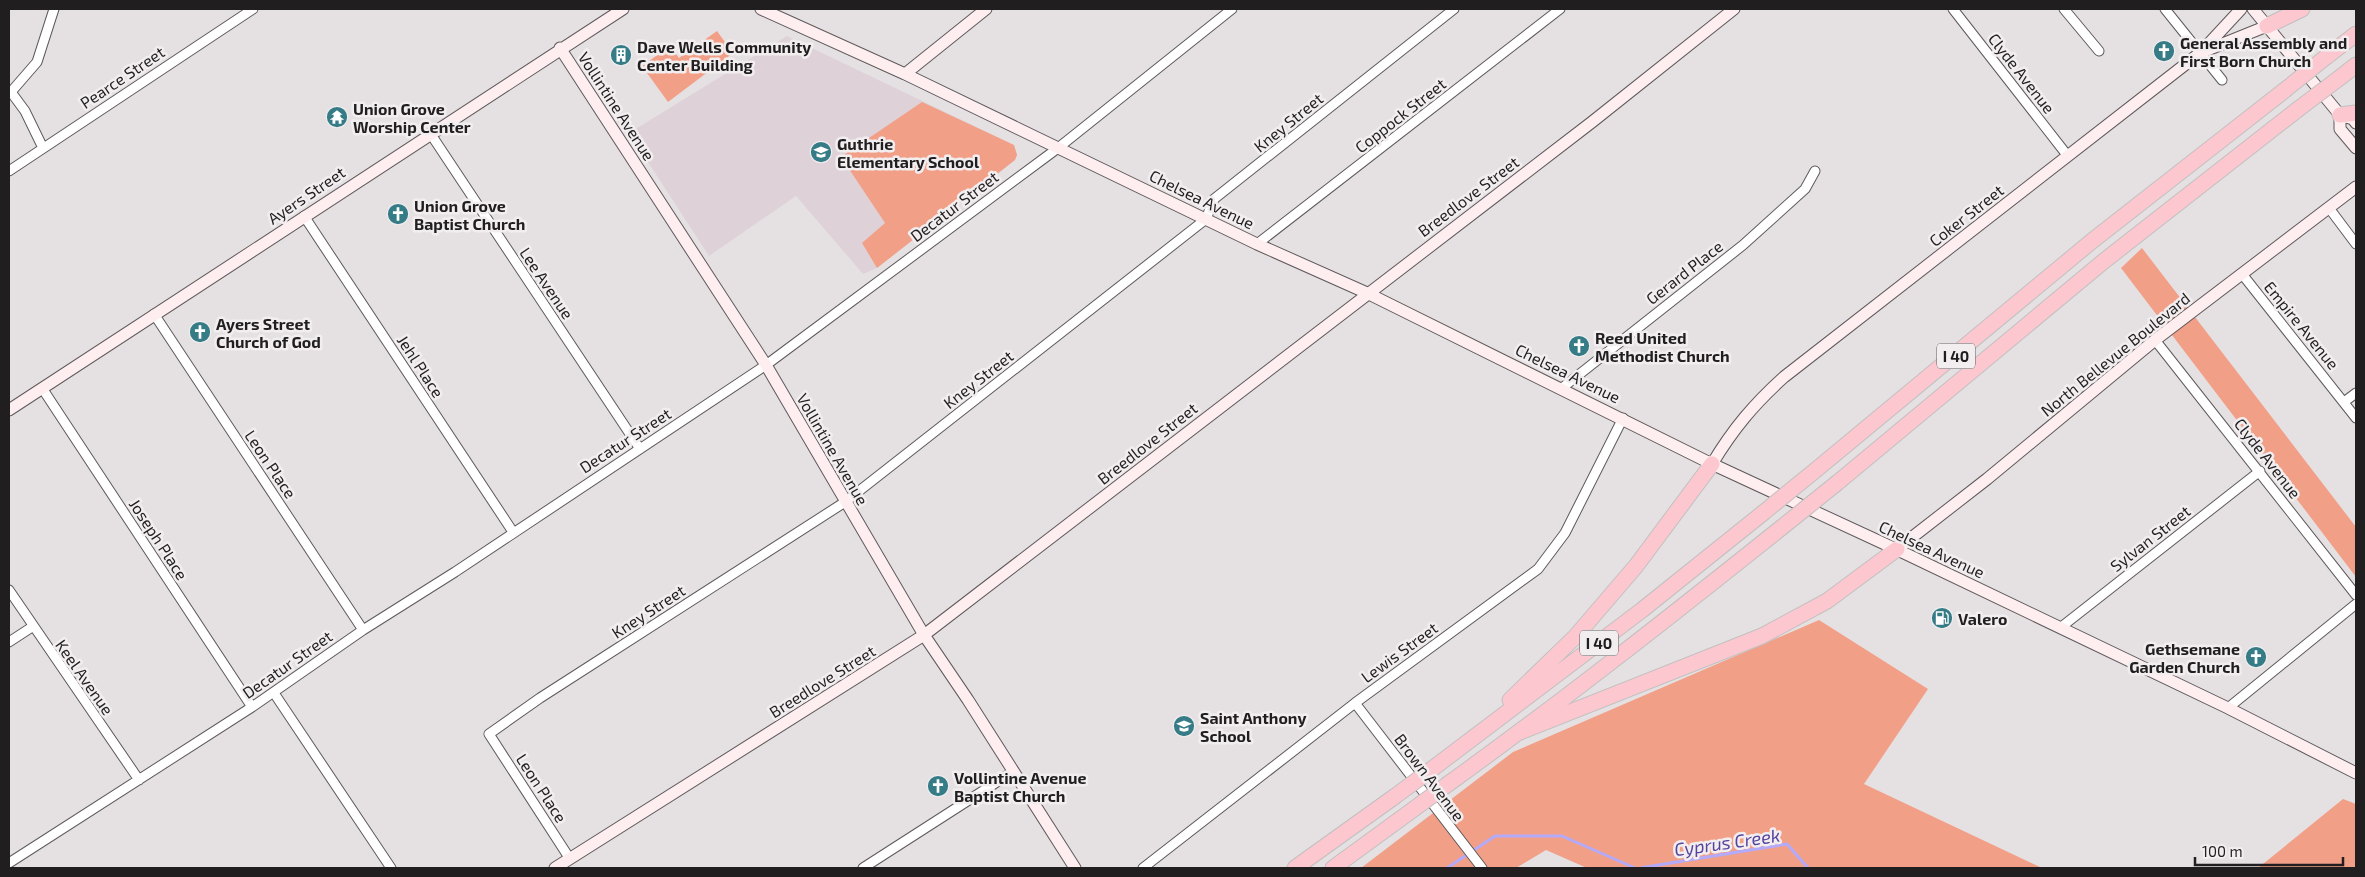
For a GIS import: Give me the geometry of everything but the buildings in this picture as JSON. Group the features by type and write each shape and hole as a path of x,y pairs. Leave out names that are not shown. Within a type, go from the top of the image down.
{"highway":[{"path":"2267,26 2302,9"},
{"name":"I 40","path":"1295,868 1432,769 1642,610 1818,469 2092,242 2356,34"},
{"name":"I 40","path":"1333,868 1520,732 1658,627 1836,484 2104,261 2356,65"},
{"path":"2340,115 2356,113"},
{"path":"1456,751 1576,636 1636,566 1712,464"},
{"path":"1520,732 1762,636 1827,601 1897,549"}],"main road":[{"name":"Ayers Street","path":"9,410 560,48 623,9"},
{"name":"Chelsea Avenue","path":"761,9 906,74 1257,244 1367,293 1623,418 1712,464 1897,549 2228,708 2356,773"},
{"path":"906,74 986,9"},
{"path":"2200,53 2242,9"},
{"path":"2252,9 2340,115 2353,119 2356,123"},
{"name":"Breedlove Street","path":"556,868 924,635 1592,122 1728,11"},
{"name":"Coker Street","path":"1712,464 1726,441 1756,402 2067,155 2200,53 2267,26"},
{"name":"Vollintine Avenue","path":"560,48 766,365 924,635 1014,771 1075,868"},
{"path":"2340,115 2340,129 2356,148"},
{"name":"North Bellevue Boulevard","path":"1897,549 1995,473 2155,340 2356,187"}],"street":[{"path":"43,148 24,111 11,92 37,62 54,9"},
{"name":"Pearce Street","path":"9,171 252,9"},
{"name":"Decatur Street","path":"9,863 274,693 363,630 456,572 513,532 766,365 1058,148 1232,9"},
{"name":"Kney Street","path":"489,734 540,698 845,502 1206,219 1214,199 1454,9"},
{"name":"Coppock Street","path":"1257,244 1560,9"},
{"name":"Clyde Avenue","path":"1953,9 2067,155"},
{"path":"2064,9 2098,51"},
{"path":"2165,9 2222,80"},
{"name":"Lee Avenue","path":"430,133 640,449"},
{"name":"Gerard Place","path":"1562,388 1743,245 1805,190 1814,170"},
{"path":"2329,208 2356,244"},
{"name":"Jehl Place","path":"304,216 513,532"},
{"name":"Empire Avenue","path":"2242,274 2356,418"},
{"name":"Leon Place","path":"154,314 363,630"},
{"name":"Clyde Avenue","path":"2155,340 2260,470 2356,595"},
{"name":"Joseph Place","path":"42,388 252,707"},
{"path":"2344,402 2356,393"},
{"name":"Lewis Street","path":"1143,868 1355,703 1538,568 1565,533 1623,418"},
{"name":"Sylvan Street","path":"2060,628 2260,470"},
{"name":"Keel Avenue","path":"9,590 139,780"},
{"path":"2228,708 2356,604"},
{"path":"9,642 32,626"},
{"path":"274,693 391,868"},
{"name":"Brown Avenue","path":"1355,703 1482,868"},
{"name":"Leon Place","path":"489,734 570,859"},
{"path":"863,868 1014,771"}],"shaded area":[{"path":"717,31 733,53 668,102 642,66 670,46 679,58"},
{"path":"787,36 1014,145 1017,155 1015,160 877,268 863,274 796,196 709,256 629,133"},
{"path":"922,102 1014,145 1017,155 1015,160 877,268 862,243 885,223 841,157"},
{"path":"2142,248 2356,527 2356,577 2121,268"},
{"path":"1819,620 1928,689 1864,784 2042,868 1587,868 1546,850 1516,868 1361,868 1513,752"},
{"path":"2343,799 2356,804 2356,868 2258,868"}],"waterway":[{"name":"Cyprus Creek","path":"1447,868 1495,836 1562,836 1635,868"},
{"name":"Cyprus Creek","path":"1640,868 1787,844 1808,868"}],"place":[{"name":"General Assembly and First Born Church","path":"2164,51"},
{"name":"Dave Wells Community Center Building","path":"621,55"},
{"name":"Union Grove Worship Center","path":"337,117"},
{"name":"Guthrie Elementary School","path":"821,152"},
{"name":"Union Grove Baptist Church","path":"398,214"},
{"name":"Ayers Street Church of God","path":"200,332"},
{"name":"Reed United Methodist Church","path":"1579,346"},
{"name":"Valero","path":"1942,618"},
{"name":"Gethsemane Garden Church","path":"2256,657"},
{"name":"Saint Anthony School","path":"1184,726"},
{"name":"Vollintine Avenue Baptist Church","path":"938,786"}]}
